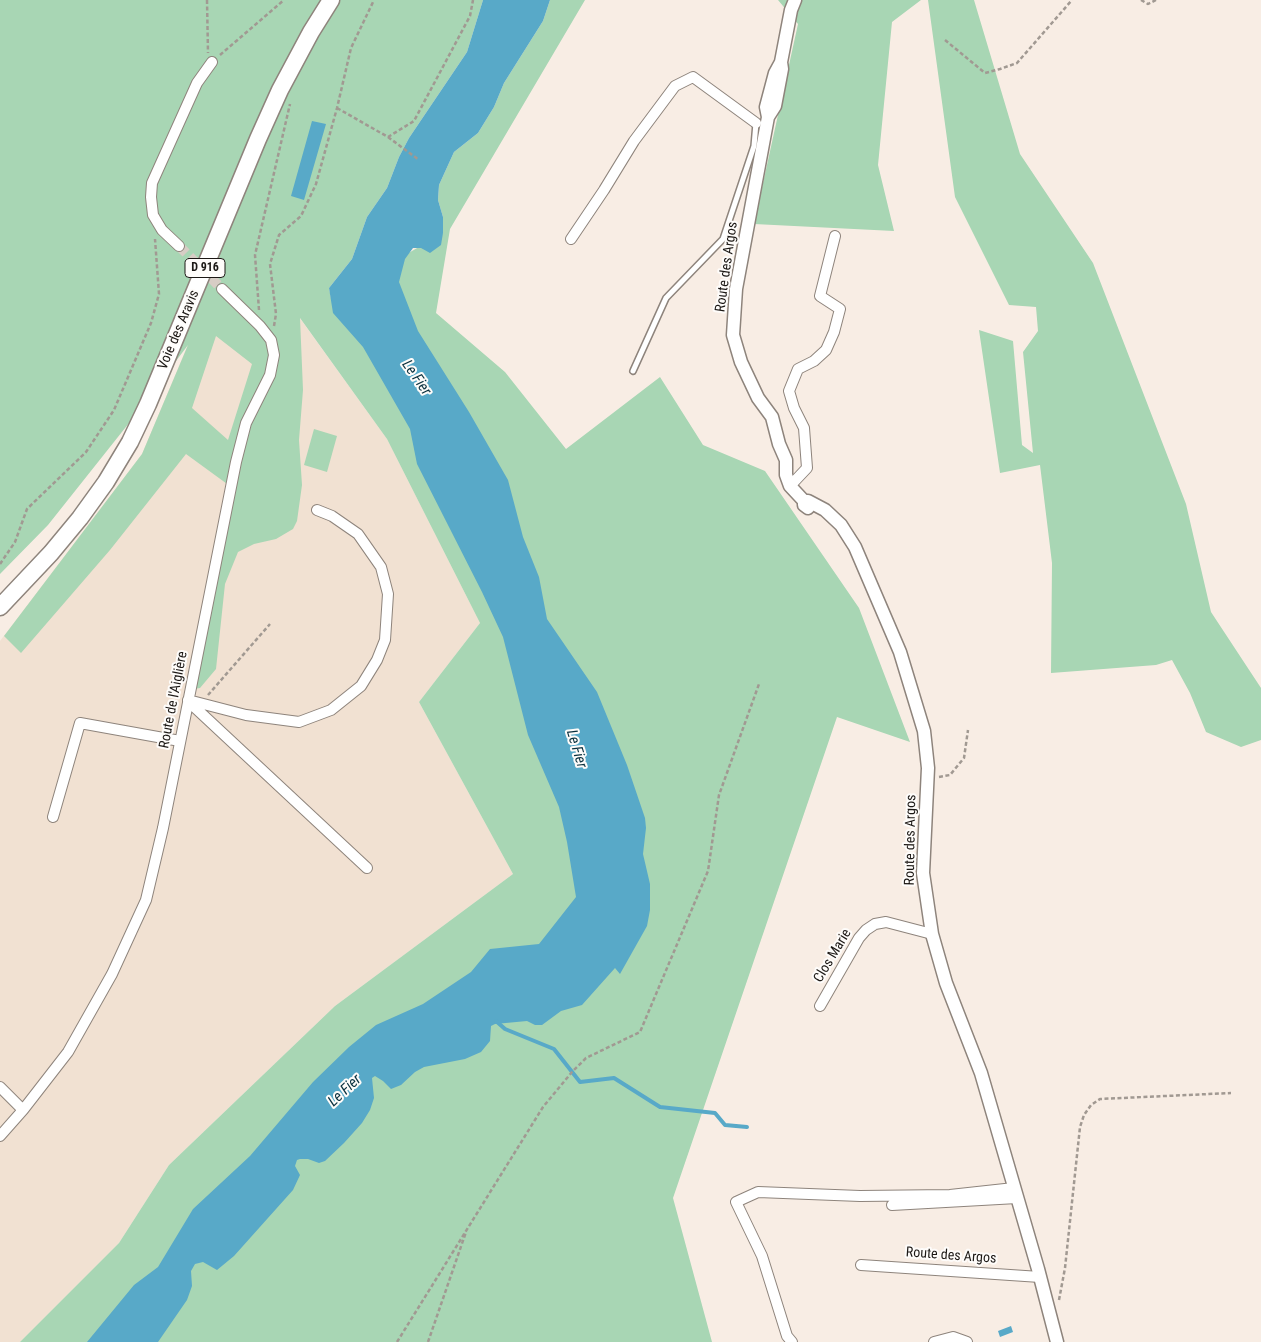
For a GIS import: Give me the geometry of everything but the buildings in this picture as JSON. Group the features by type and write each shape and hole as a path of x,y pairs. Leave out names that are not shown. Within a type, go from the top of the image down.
{"highway":[{"name":"Voie des Aravis","path":"0,607 51,553 80,518 106,482 130,442 148,404 280,90 303,46 331,0"}],"street":[{"name":"Route des Argos","path":"795,0 791,10 781,62 782,69 775,106 767,114 736,290 733,335 741,362 758,398 772,417 779,444 776,456 779,470 804,501 804,505 841,525 855,547 900,652 924,731 927,780 923,873 932,934 946,983 981,1073 1040,1276 1057,1342"},
{"path":"179,246 162,230 154,215 151,197 152,183 197,83 212,62"},
{"path":"571,239 634,141 676,86 693,77 756,124 761,135 764,137"},
{"path":"756,124 767,114"},
{"path":"788,480 807,468 804,428 794,408 789,391 798,369 814,361 826,350 834,332 840,309 820,296 835,236"},
{"path":"222,289 260,326 271,340"},
{"name":"Route de l'Aiglière","path":"0,1136 23,1110 68,1052 112,974 146,900 163,828 236,462 246,423 270,376 274,355 271,340"},
{"path":"188,700 246,715 299,722 331,710 361,686 377,660 385,640 388,594 381,567 358,534 332,516 317,510"},
{"path":"188,700 367,868"},
{"path":"53,817 80,724 180,741"},
{"name":"Clos Marie","path":"820,1006 858,938 866,930 876,924 886,922 932,934"},
{"path":"0,1087 23,1110"},
{"path":"792,1342 787,1336 762,1256 736,1202 758,1192 860,1196 1016,1193"},
{"path":"892,1205 1016,1193"},
{"name":"Route des Argos","path":"861,1265 1040,1276"},
{"path":"934,1342 953,1337 966,1342"}],"lane":[{"path":"633,371 666,298 723,239 754,146 756,124"}],"path":[{"path":"207,0 207,47 208,56 212,62 284,0"},
{"path":"271,340 276,314 270,264 279,234 301,216 316,184 351,48 374,0"},
{"path":"388,137 414,121 470,16 473,0"},
{"path":"945,40 985,73 1000,69 1017,63 1072,0"},
{"path":"1141,0 1148,4 1156,0"},
{"path":"260,326 255,255 290,103"},
{"path":"337,108 388,137 419,160"},
{"path":"0,564 15,542 27,509 86,452 114,410 151,323 159,294 154,215"},
{"path":"200,703 270,624"},
{"path":"397,1342 543,1107 586,1058 640,1032 708,871 719,795 760,684"},
{"path":"927,780 950,775 964,758 968,730"},
{"path":"1051,1323 1059,1304 1065,1268 1080,1126 1084,1115 1091,1105 1100,1099 1231,1093"},
{"path":"428,1342 467,1227"}],"shaded area":[{"path":"299,317 387,439 480,623 419,702 513,874 335,1006 169,1165 119,1243 20,1342 0,1342 0,641 142,454 189,342"}],"green space":[{"path":"0,0 483,0 467,52 409,138 399,157 387,188 367,217 352,259 329,288 331,298 443,233 443,217 438,200 439,185 454,152 478,133 494,107 504,83 543,21 550,0 585,0 450,229 436,313 505,372 566,449 660,377 703,445 765,471 859,608 910,742 837,717 673,1198 712,1342 20,1342 119,1243 169,1165 335,1006 513,874 419,702 480,623 387,439 300,318 303,390 299,440 302,485 297,521 293,529 276,539 254,544 238,552 225,584 216,669 200,688 194,689 234,489 186,454 110,550 21,653 4,636 142,454 188,345 48,525 0,574","holes":["216,336 252,364 228,440 192,408"]},
{"path":"778,0 921,0 892,22 878,165 894,231 754,224 798,24"},
{"path":"928,0 974,0 1020,154 1093,263 1186,504 1211,612 1261,688 1261,740 1241,747 1206,732 1190,693 1172,660 1156,665 1051,673 1052,563 1040,465 1000,473 979,330 1013,341 1022,445 1033,453 1023,352 1038,331 1036,307 1009,305 955,197"},
{"path":"314,429 337,436 327,472 304,465"}],"water":[{"name":"Le Fier","path":"483,0 550,0 543,21 504,83 494,107 478,133 454,152 439,185 438,200 443,217 441,245 430,253 421,248 413,248 405,259 399,282 418,331 469,412 508,480 523,537 539,577 547,619 597,692 627,765 645,818 646,828 643,854 650,884 650,910 647,926 620,974 615,968 582,1005 561,1011 542,1025 535,1025 527,1021 495,1024 491,1026 490,1041 481,1052 465,1059 424,1067 415,1072 401,1085 391,1089 375,1076 372,1078 374,1098 370,1110 362,1123 325,1161 319,1163 308,1159 297,1160 295,1166 300,1175 293,1190 234,1256 217,1270 203,1262 195,1264 191,1271 192,1286 187,1300 158,1342 87,1342 134,1285 158,1267 193,1209 250,1156 313,1082 349,1047 376,1025 423,1004 471,972 490,949 539,944 576,897 559,807 528,735 503,637 417,464 410,429 363,347 333,313 329,288 352,259 367,217 387,188 399,157 409,138 467,52"},
{"path":"312,121 326,124 304,200 291,196"},
{"path":"1011,1326 1013,1332 1000,1337 998,1331"}],"waterway":[{"path":"496,1021 505,1029 554,1049 580,1082 614,1078 660,1107 715,1113 725,1125 747,1127"}],"tunnel":[{"path":"179,246 222,289"}]}
